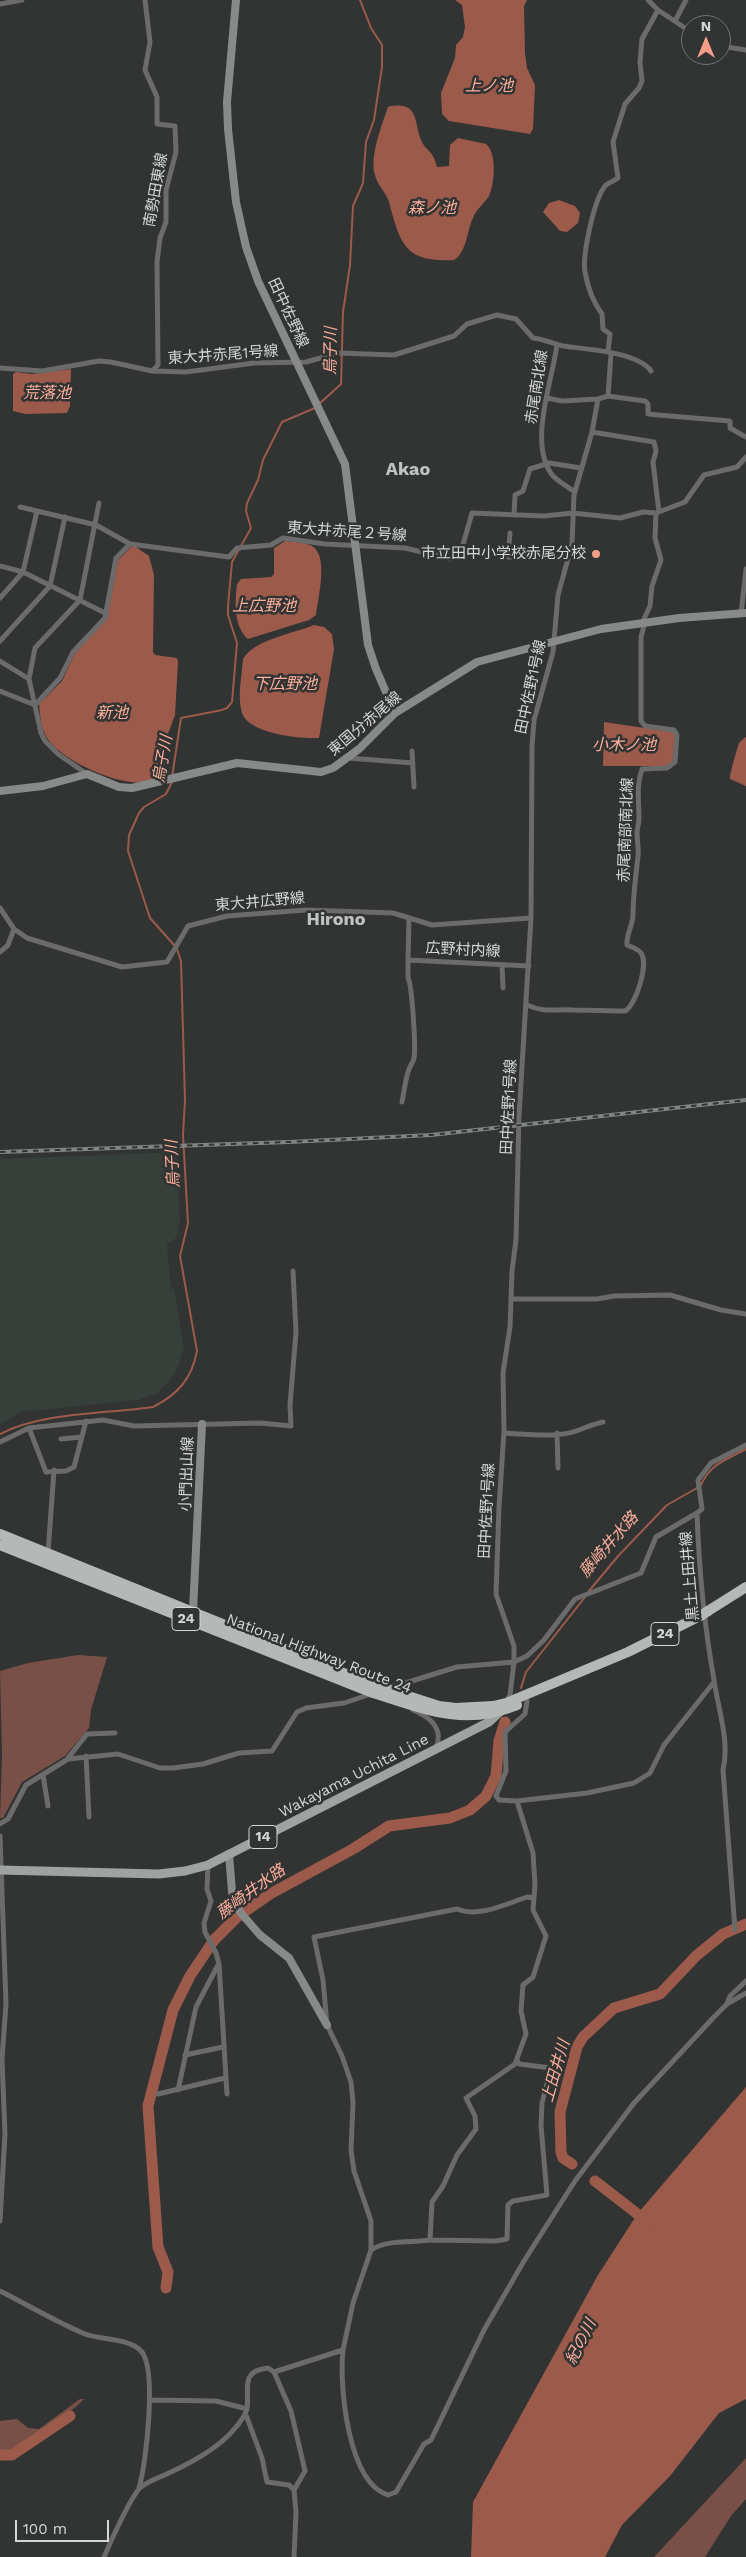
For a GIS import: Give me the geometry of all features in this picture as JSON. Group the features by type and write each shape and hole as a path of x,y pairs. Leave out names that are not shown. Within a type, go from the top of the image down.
{"highway":[{"name":"National Highway Route 24","path":"0,1534 193,1611 425,1711 450,1716 527,1701 705,1613 746,1587"},
{"name":"National Highway Route 24","path":"0,1545 373,1693 386,1693"},
{"name":"National Highway Route 24","path":"503,1707 628,1652"}],"main road":[{"name":"Wakayama Uchita Line","path":"1,1870 159,1874 185,1871 208,1864 489,1722 503,1707"}],"street":[{"path":"0,4 22,0"},
{"name":"南勢田東線","path":"145,0 150,42 145,70 157,97 158,124 175,126 176,136 176,152 165,199 166,222 158,248 158,365 152,371"},
{"name":"田中佐野線","path":"236,0 227,102 228,129 236,202 246,247 258,281 345,464 368,646 395,713"},
{"path":"648,0 658,10 681,25"},
{"path":"675,21 686,0"},
{"path":"608,396 610,334 603,329 602,314 595,308 584,271 588,242 601,193 606,184 618,178 613,142 625,104 639,88 642,81 640,62 642,39 658,10"},
{"path":"731,48 746,50"},
{"name":"東大井赤尾1号線","path":"0,368 42,371 99,361 152,371 186,372 254,363 314,361 341,353 387,356 413,351 454,336 467,324 497,315 511,316 522,325 530,337 546,339 557,344 610,353 644,363 651,371"},
{"name":"赤尾南北線","path":"547,464 542,422 557,344"},
{"path":"546,398 562,401 598,399 608,396 645,402 648,404 648,414 730,421 730,428 746,437"},
{"name":"田中佐野1号線","path":"503,1707 510,1695 514,1646 496,1594 504,1433 503,1373 510,1327 512,1271 516,1240 519,1116 528,1005 531,918 532,746 534,720 554,642 558,595 572,544 575,492 592,432 598,399"},
{"path":"592,432 654,442 656,451 653,462 657,512 655,538 661,560 652,586 650,606 644,622"},
{"name":"東大井赤尾２号線","path":"130,544 229,557 241,548 271,545 283,538 325,544 405,548 452,559 462,548 472,514 544,516 573,510 620,518 643,512 657,512 685,502 704,475 737,467 746,458"},
{"path":"514,515 515,495 523,491 528,471 547,464 581,468"},
{"path":"547,464 553,476 575,492"},
{"path":"87,774 58,754 45,741 41,733 29,679 30,662 35,648 80,600 99,503"},
{"path":"20,507 96,525 130,544 116,558 107,614 73,652 52,688 35,705"},
{"path":"0,598 23,572 37,511"},
{"path":"0,641 50,586 65,517"},
{"path":"510,533 508,557 568,558"},
{"path":"0,566 23,572 107,614"},
{"path":"743,614 746,569"},
{"name":"東国分赤尾線","path":"87,774 119,787 132,788 237,763 321,772 333,768 348,758 395,713 477,662 601,629 644,622 743,614"},
{"name":"赤尾南部南北線","path":"528,1005 540,1011 552,1012 565,1010 625,1011 631,1007 644,971 644,958 640,952 627,945 626,940 633,915 632,907 636,890 635,868 639,855 637,796 642,769 667,768 675,762 677,735 674,730 645,726 641,720 641,637 644,622"},
{"path":"0,661 6,667 29,679"},
{"path":"0,690 35,705"},
{"path":"412,751 414,787"},
{"path":"348,758 413,763"},
{"path":"0,791 43,786 87,774"},
{"name":"東大井広野線","path":"0,908 14,929 27,938 122,967 167,962 188,926 227,916 306,910 393,913 432,925 531,918"},
{"name":"広野村内線","path":"409,918 408,960 529,966"},
{"path":"0,952 8,945 14,929"},
{"path":"402,1102 408,1070 414,1057 414,1011 411,1000 411,982 408,978 408,960"},
{"path":"502,965 503,988"},
{"path":"202,1424 291,1426 290,1405 296,1332 293,1271"},
{"path":"511,1299 597,1299 614,1296 670,1295 720,1310 746,1314"},
{"name":"小門出山線","path":"0,1442 29,1428 103,1420 134,1426 202,1424 193,1611"},
{"path":"29,1428 46,1472 54,1470 66,1471 74,1467 86,1422"},
{"path":"504,1433 537,1435 575,1432 588,1425 602,1422"},
{"path":"557,1433 558,1468"},
{"path":"61,1440 82,1437"},
{"path":"697,1513 702,1509 698,1480 711,1462 746,1445"},
{"path":"48,1552 54,1470"},
{"name":"黒土上田井線","path":"386,1693 458,1667 514,1662 526,1656 544,1640 575,1599 641,1573 656,1538 697,1513"},
{"name":"黒土上田井線","path":"697,1513 698,1564 714,1682 721,1707 725,1761 722,1770 734,1927"},
{"path":"527,1701 525,1714 506,1732 506,1771 496,1793 499,1800 517,1801 587,1793 634,1783 650,1773 664,1746 714,1682"},
{"path":"68,1759 118,1754 160,1768 173,1768 203,1764 239,1753 272,1751 297,1712 306,1708 344,1703 373,1693"},
{"path":"386,1693 428,1717 434,1723 439,1733 435,1750"},
{"path":"0,1824 8,1819 26,1785 68,1759 88,1734 115,1733"},
{"path":"86,1756 89,1817"},
{"path":"43,1775 48,1806"},
{"path":"430,2240 432,2202 444,2186 457,2155 476,2129 475,2116 466,2098 480,2089 489,2080 506,2071 517,2060 526,2034 520,2011 523,1986 533,1976 546,1936 533,1910 533,1853 517,1801"},
{"path":"0,1836 6,2004 2,2059 5,2134 0,2221"},
{"path":"230,1854 232,1892 240,1912 260,1935 289,1958 327,2025 342,2056 351,2082 353,2103 351,2150 354,2171 371,2221 371,2250 353,2303 343,2350 342,2398 356,2456 373,2488 388,2495 396,2492 424,2444 431,2440 484,2330 524,2261 575,2181 634,2103 727,2004 746,1993"},
{"path":"208,1864 207,1890 211,1901 204,1923 205,1932 218,1964 227,2094"},
{"path":"327,2025 323,1980 314,1937 457,1909 466,1913 475,1912 527,1897 534,1898"},
{"path":"178,2090 196,2007 218,1964"},
{"path":"727,2004 730,1996 746,1981"},
{"path":"185,2055 223,2047"},
{"path":"371,2250 383,2243 415,2243 430,2240 496,2241 507,2239 508,2205 513,2201 547,2195 541,2126 542,2103 551,2068 518,2064 517,2060"},
{"path":"158,2094 225,2078"},
{"path":"0,2291 86,2334 132,2345 141,2350 147,2362 150,2400 139,2488 104,2557"},
{"path":"274,2372 343,2350"},
{"path":"294,2490 289,2485 266,2482 262,2458 246,2412 247,2384 250,2377 260,2369 268,2368 274,2372 292,2411 305,2471 294,2490 296,2512 294,2557"},
{"path":"150,2400 216,2401 246,2412"},
{"path":"139,2488 186,2465 226,2438 246,2412"}],"shaded area":[{"path":"176,1152 180,1221 176,1238 167,1244 171,1289 174,1288 184,1349 175,1374 158,1393 138,1400 21,1412 0,1424 0,1159"},
{"path":"78,1655 107,1657 91,1710 89,1728 65,1756 22,1782 3,1818 0,1818 2,1755 0,1671 28,1663"},
{"path":"80,2399 84,2399 32,2440 9,2450 0,2451 0,2421 17,2419 28,2428 39,2429"},
{"path":"746,2458 746,2499 731,2516 705,2557 654,2557"}],"water":[{"name":"上ノ池","path":"455,0 527,0 524,6 525,53 527,68 535,85 533,129 530,134 449,121 442,114 441,93 455,58 456,45 463,37 465,27 462,5"},
{"name":"森ノ池","path":"388,107 407,107 411,110 416,120 421,140 434,157 437,167 449,166 450,145 458,138 486,144 490,148 494,168 491,190 489,196 474,215 462,252 454,260 424,258 414,254 407,248 397,229 388,198 376,179 374,168 375,150"},
{"path":"559,200 575,206 580,213 578,223 567,232 560,231 543,212 549,203"},
{"name":"荒落池","path":"71,369 70,406 67,413 25,414 13,411 13,374 16,372 32,374"},
{"name":"上広野池","path":"285,541 309,545 317,551 320,559 321,578 316,615 309,620 248,639 243,634 237,620 237,584 241,579 271,577 274,574 274,548"},
{"name":"新池","path":"131,547 136,547 149,556 154,575 153,652 155,655 177,658 178,662 175,715 166,739 164,775 153,781 138,783 121,780 84,767 55,747 43,730 39,704 62,681 75,653 107,618 118,560"},
{"name":"下広野池","path":"314,625 324,627 332,634 334,649 319,738 276,734 254,726 242,713 241,707 240,693 243,659 248,652 265,642"},
{"name":"小木ノ池","path":"604,722 672,732 675,734 673,762 666,766 603,766"},
{"path":"746,737 746,786 730,779 739,743"},
{"name":"紀の川","path":"746,2087 746,2399 719,2413 670,2476 622,2525 605,2557 471,2557 473,2502 598,2275 638,2213"}],"waterway":[{"name":"烏子川","path":"318,405 341,384 343,312 350,265 353,206 363,183 366,142 374,120 382,67 382,45 371,28 360,0"},
{"name":"烏子川","path":"172,777 181,718 222,710 227,708 232,702 237,643 228,615 232,562 251,528 246,511 247,503 258,480 263,460 282,422 315,408"},
{"name":"烏子川","path":"172,782 166,794 144,807 139,813 129,835 128,851 150,918 174,945"},
{"name":"烏子川","path":"0,1434 35,1421 153,1407 169,1397 182,1385 195,1361 197,1351 180,1256 188,1223 183,1135 185,1100 181,961 177,949"},
{"name":"藤崎井水路","path":"701,1485 714,1467 746,1449"},
{"name":"藤崎井水路","path":"589,1591 619,1555 667,1505 697,1488"},
{"name":"藤崎井水路","path":"521,1688 526,1672 585,1597"},
{"name":"藤崎井水路","path":"166,2288 168,2272 158,2247 148,2106 173,2010 190,1976 214,1940 237,1917 270,1894 353,1849 389,1826 450,1818 470,1810 486,1796 496,1776 499,1741 505,1722"},
{"name":"上田井川","path":"572,2164 563,2158 561,2152 560,2112 577,2047 583,2037 614,2008 660,1994 696,1956 723,1934 746,1924"},
{"name":"上田井川","path":"595,2181 649,2223"},
{"name":"藤崎井水路","path":"0,2455 12,2455 70,2416"}],"railway":[{"path":"0,1152 431,1135 746,1100"}],"place":[{"name":"市立田中小学校赤尾分校","path":"596,554"}],"district":[{"name":"Akao","path":"408,470"},
{"name":"Hirono","path":"336,920"}]}
